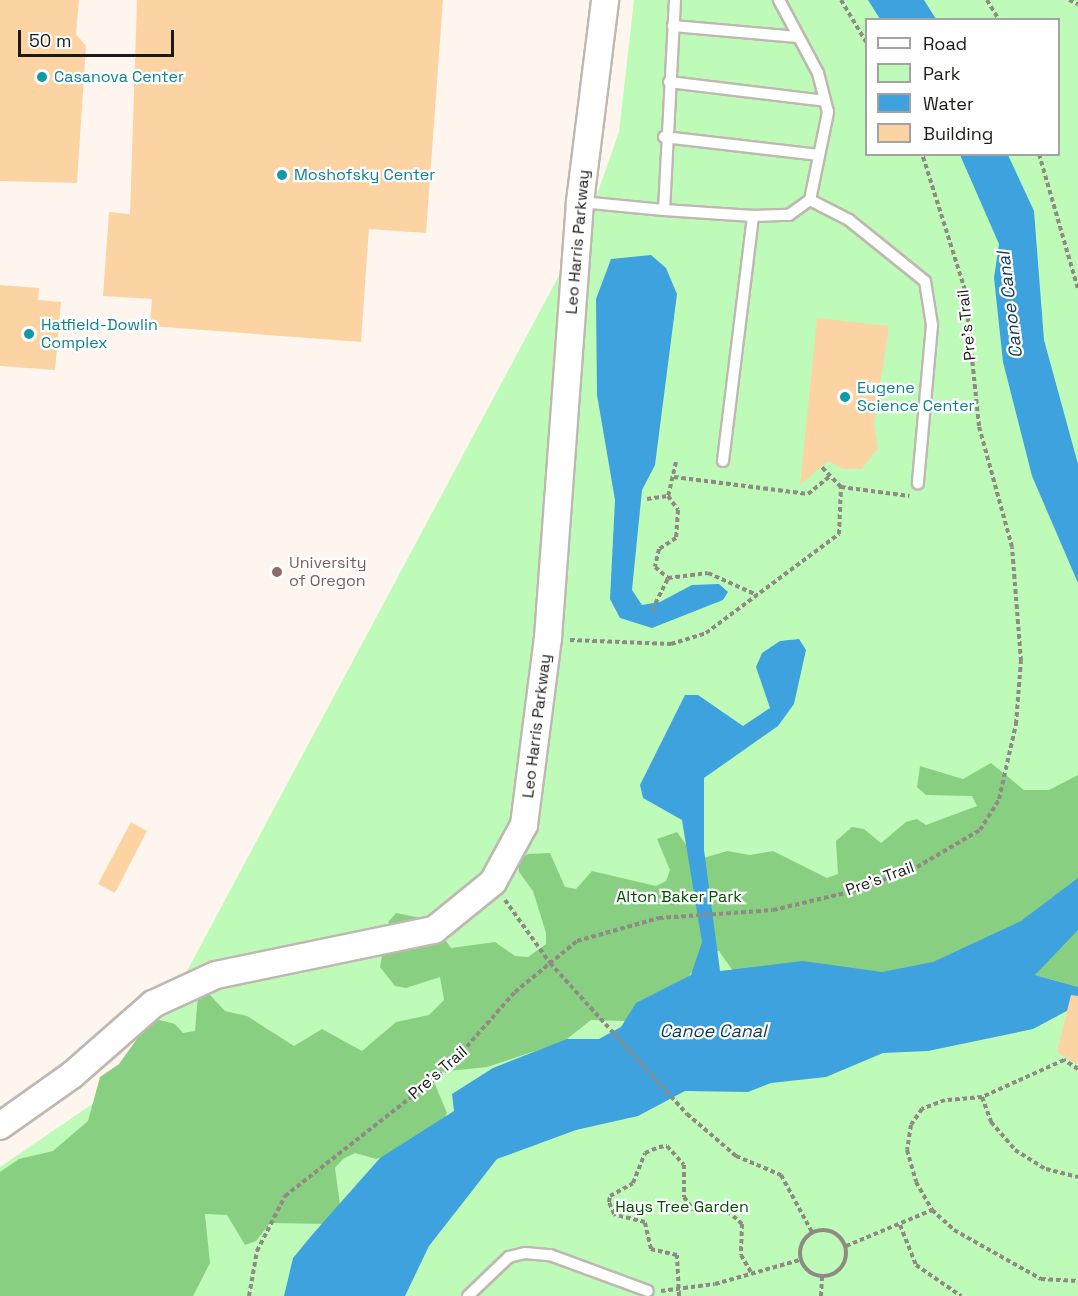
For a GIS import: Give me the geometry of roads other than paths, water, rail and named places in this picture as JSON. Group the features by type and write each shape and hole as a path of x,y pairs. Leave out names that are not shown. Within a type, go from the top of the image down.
{"street":[{"name":"Leo Harris Parkway","path":"0,1126 72,1075 153,1004 216,975 434,930 493,882 524,825 548,638 580,202 605,0"}],"lane":[{"path":"664,210 664,137 675,0"},
{"path":"580,202 753,216 789,215 810,200 819,155 825,101 798,36 779,0"},
{"path":"673,26 798,36"},
{"path":"669,82 825,101"},
{"path":"664,137 819,155"},
{"path":"810,200 849,220 925,281 932,325 918,483"},
{"path":"723,460 753,216"},
{"path":"468,1296 509,1257 525,1253 550,1255 648,1291"}],"water":[{"path":"868,0 924,0 935,18 879,18"},
{"name":"Canoe Canal","path":"960,156 1008,156 1034,211 1044,340 1078,464 1078,583 1032,476 1003,362 994,278 999,244"},
{"path":"651,255 666,268 677,294 655,465 642,490 632,590 642,605 660,602 692,585 719,584 728,592 723,600 652,628 620,618 610,599 615,500 597,395 596,299 611,259"},
{"name":"Canoe Canal","path":"799,639 806,650 794,704 778,726 704,778 704,850 720,971 803,961 882,972 933,962 1021,921 1078,878 1078,930 1035,975 1078,987 1078,1005 1033,1029 928,1051 883,1053 826,1077 771,1083 748,1092 685,1091 638,1116 576,1130 497,1159 429,1246 405,1296 284,1296 293,1258 312,1235 380,1158 454,1111 452,1094 493,1068 567,1039 599,1039 621,1027 636,1003 691,975 702,942 682,820 643,798 640,785 685,695 698,695 743,726 770,708 756,667 762,653 780,641"}],"place":[{"name":"Casanova Center","path":"42,77"},
{"name":"Moshofsky Center","path":"282,175"},
{"name":"Hatfield-Dowlin Complex","path":"29,334"},
{"name":"Eugene Science Center","path":"845,397"},
{"name":"University of Oregon","path":"277,572"}],"park label":[{"name":"Alton Baker Park","path":"679,897"},
{"name":"Hays Tree Garden","path":"682,1207"}]}
